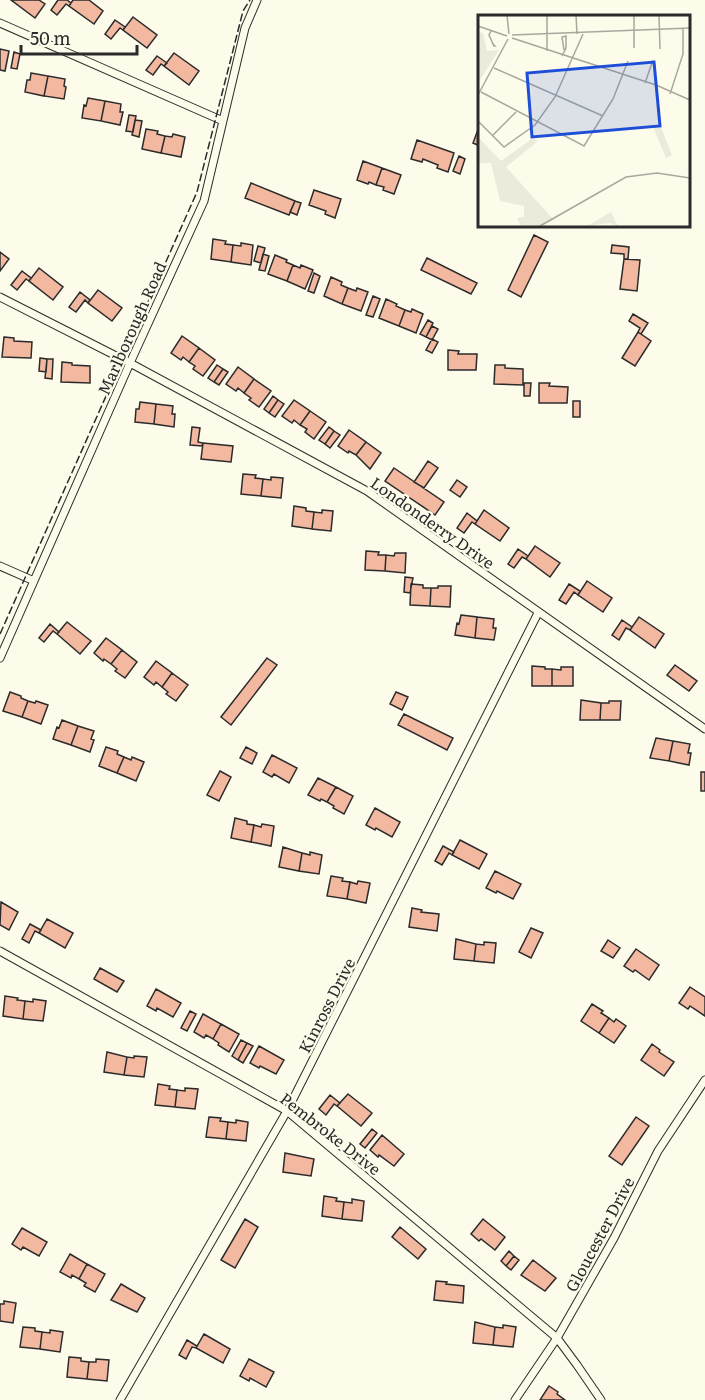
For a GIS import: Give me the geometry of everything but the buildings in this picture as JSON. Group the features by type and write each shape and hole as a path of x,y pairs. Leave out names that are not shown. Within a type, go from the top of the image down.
{"lane":[{"name":"Marlborough Road","path":"0,658 204,201 245,28 257,0"},
{"path":"0,23 223,121"},
{"name":"Londonderry Drive","path":"0,297 130,363 367,490 705,729"},
{"path":"0,566 34,581"},
{"name":"Kinross Drive","path":"120,1400 287,1112 538,613"},
{"name":"Pembroke Drive","path":"0,951 287,1112 557,1338 601,1400"},
{"name":"Gloucester Drive","path":"515,1400 557,1338 614,1238 658,1151 705,1080"}],"fence":[{"path":"0,634 197,192 243,11 250,0"}]}
